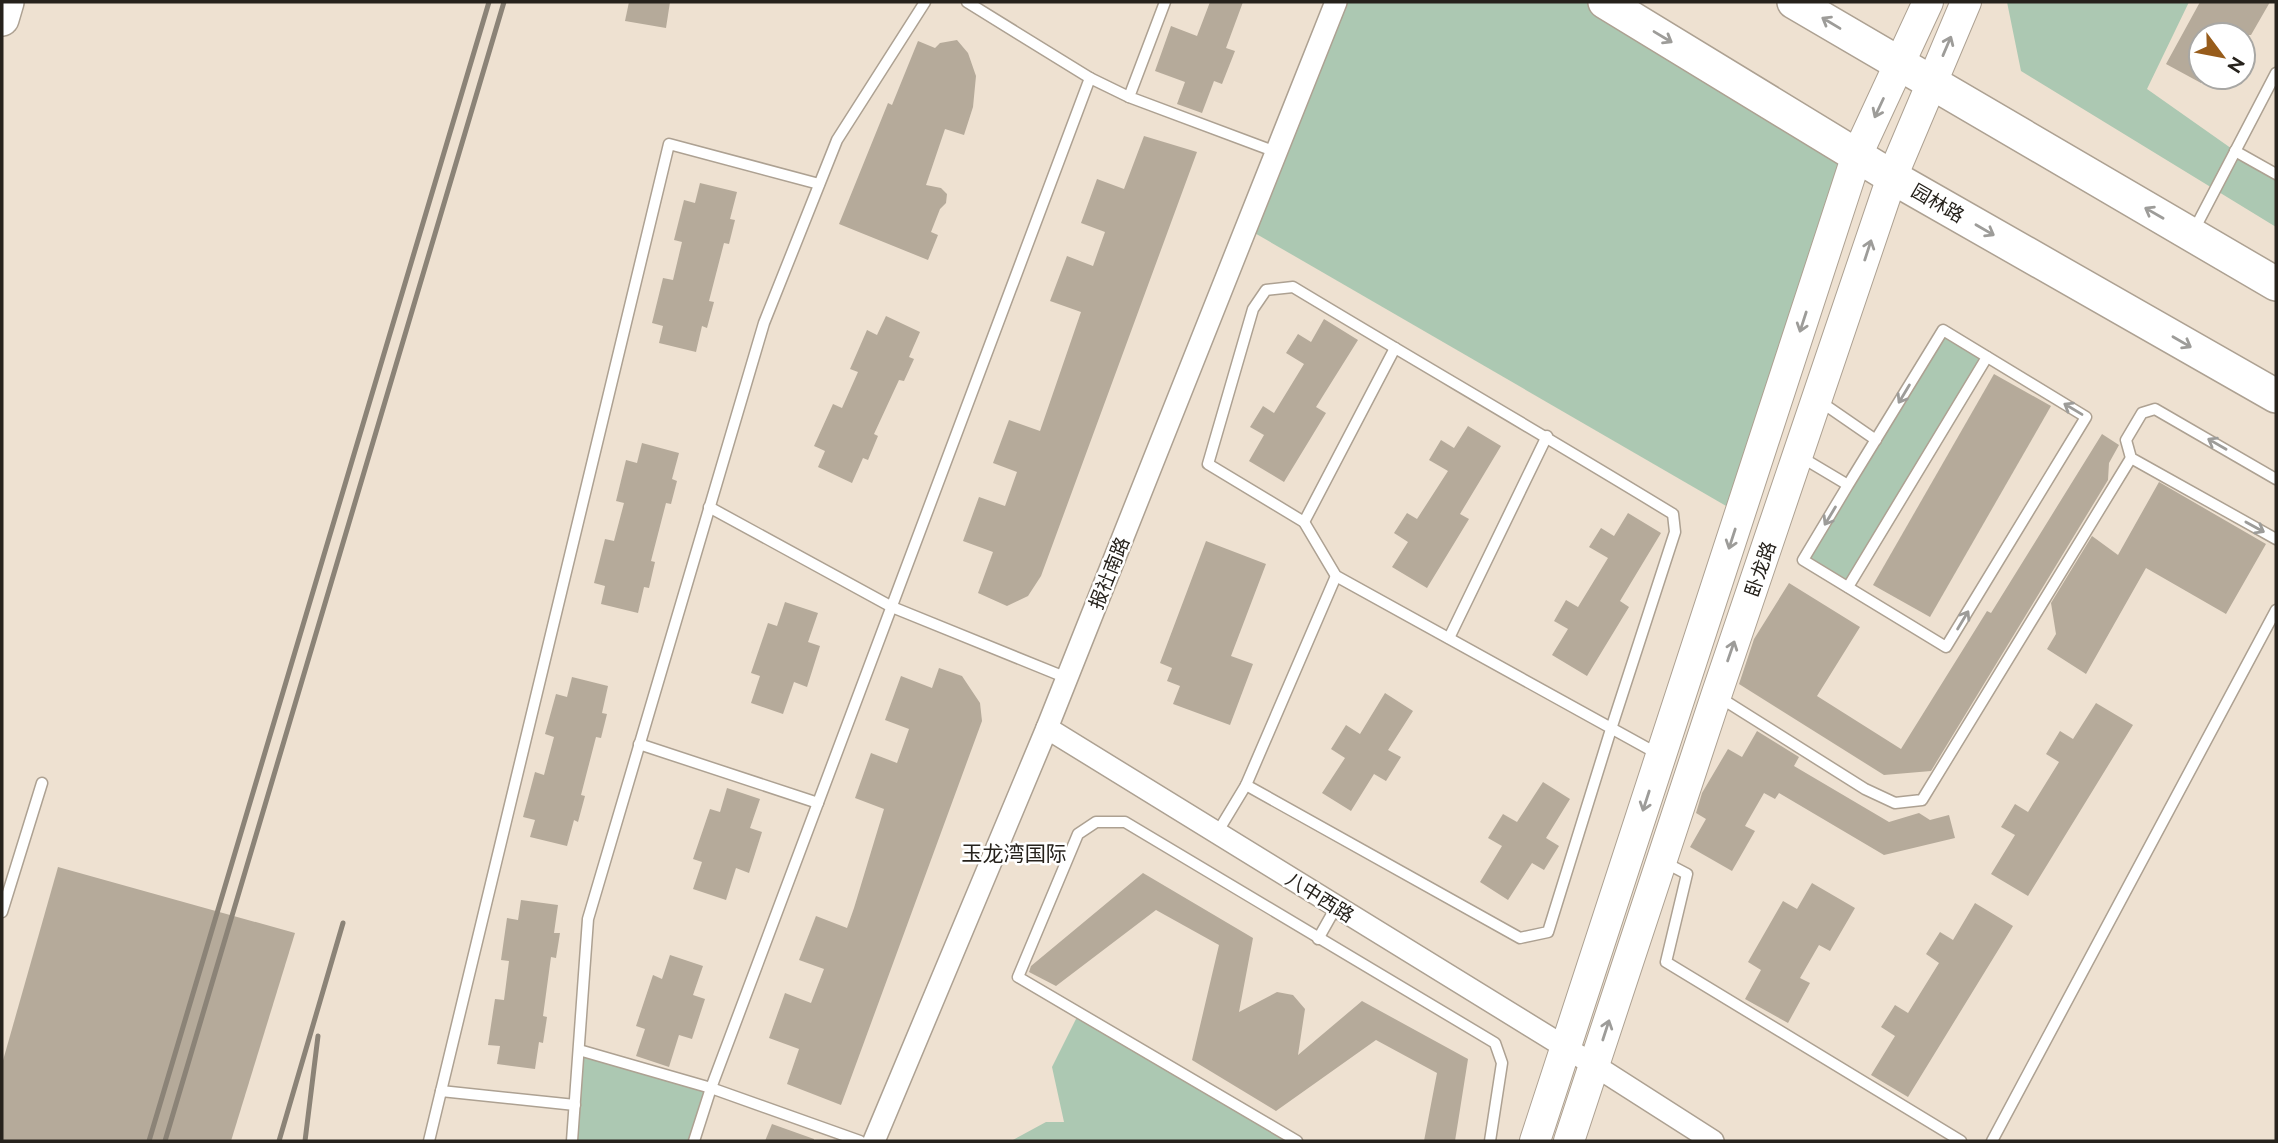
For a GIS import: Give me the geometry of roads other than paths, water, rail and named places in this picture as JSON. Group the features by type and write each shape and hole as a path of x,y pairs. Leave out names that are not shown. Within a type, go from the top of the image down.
{"main road":[{"path":"2,19 7,2"},
{"name":"园林路","path":"1605,2 1892,177 2276,396"},
{"path":"1794,2 2276,284"},
{"name":"卧龙路","path":"1535,1141 1857,155 1928,2"},
{"name":"卧龙路","path":"1569,1141 1892,177 1966,2"}],"street":[{"name":"报社南路","path":"874,1141 1047,728 1336,2"},
{"name":"八中西路","path":"1047,728 1713,1141"}],"lane":[{"path":"572,1141 588,919 764,323 837,141 925,2"},
{"path":"967,2 1090,78 1129,97 1276,152"},
{"path":"1129,97 1165,2"},
{"path":"2192,235 2276,73"},
{"path":"694,1141 711,1088 1090,78"},
{"path":"429,1141 669,144 819,184"},
{"path":"2235,151 2276,174"},
{"path":"1246,785 1520,938 1548,932 1612,726 1675,532 1673,514 1547,436 1293,287 1266,290 1253,309 1208,464 1304,522 1336,576 1612,726 1661,756"},
{"path":"1943,330 1987,357 2086,417 1946,647 1803,560 1943,330"},
{"path":"1304,522 1395,348"},
{"path":"1847,587 1987,357"},
{"path":"1818,400 1876,440"},
{"path":"2276,479 2155,409 2143,413 2126,440 2131,458 2276,539"},
{"path":"1449,638 1547,436"},
{"path":"1799,456 1848,485"},
{"path":"1716,696 1865,789 1895,803 1923,800 2131,458"},
{"path":"709,508 892,607 1067,678"},
{"path":"1217,833 1246,785 1336,576"},
{"path":"1992,1141 2276,610"},
{"path":"639,744 818,803"},
{"path":"2,912 42,783"},
{"path":"1297,1141 1018,977 1078,834 1096,822 1125,822 1495,1043 1502,1063 1490,1141"},
{"path":"1661,860 1687,873 1666,962 1961,1141"},
{"path":"1318,939 1336,907"},
{"path":"579,1050 711,1088 860,1141"},
{"path":"441,1091 575,1105"}],"railway":[{"path":"149,1141 489,2"},
{"path":"165,1141 504,2"},
{"path":"279,1141 343,923"},
{"path":"305,1141 318,1036"}],"district":[{"name":"玉龙湾国际","path":"1014,854"}]}
